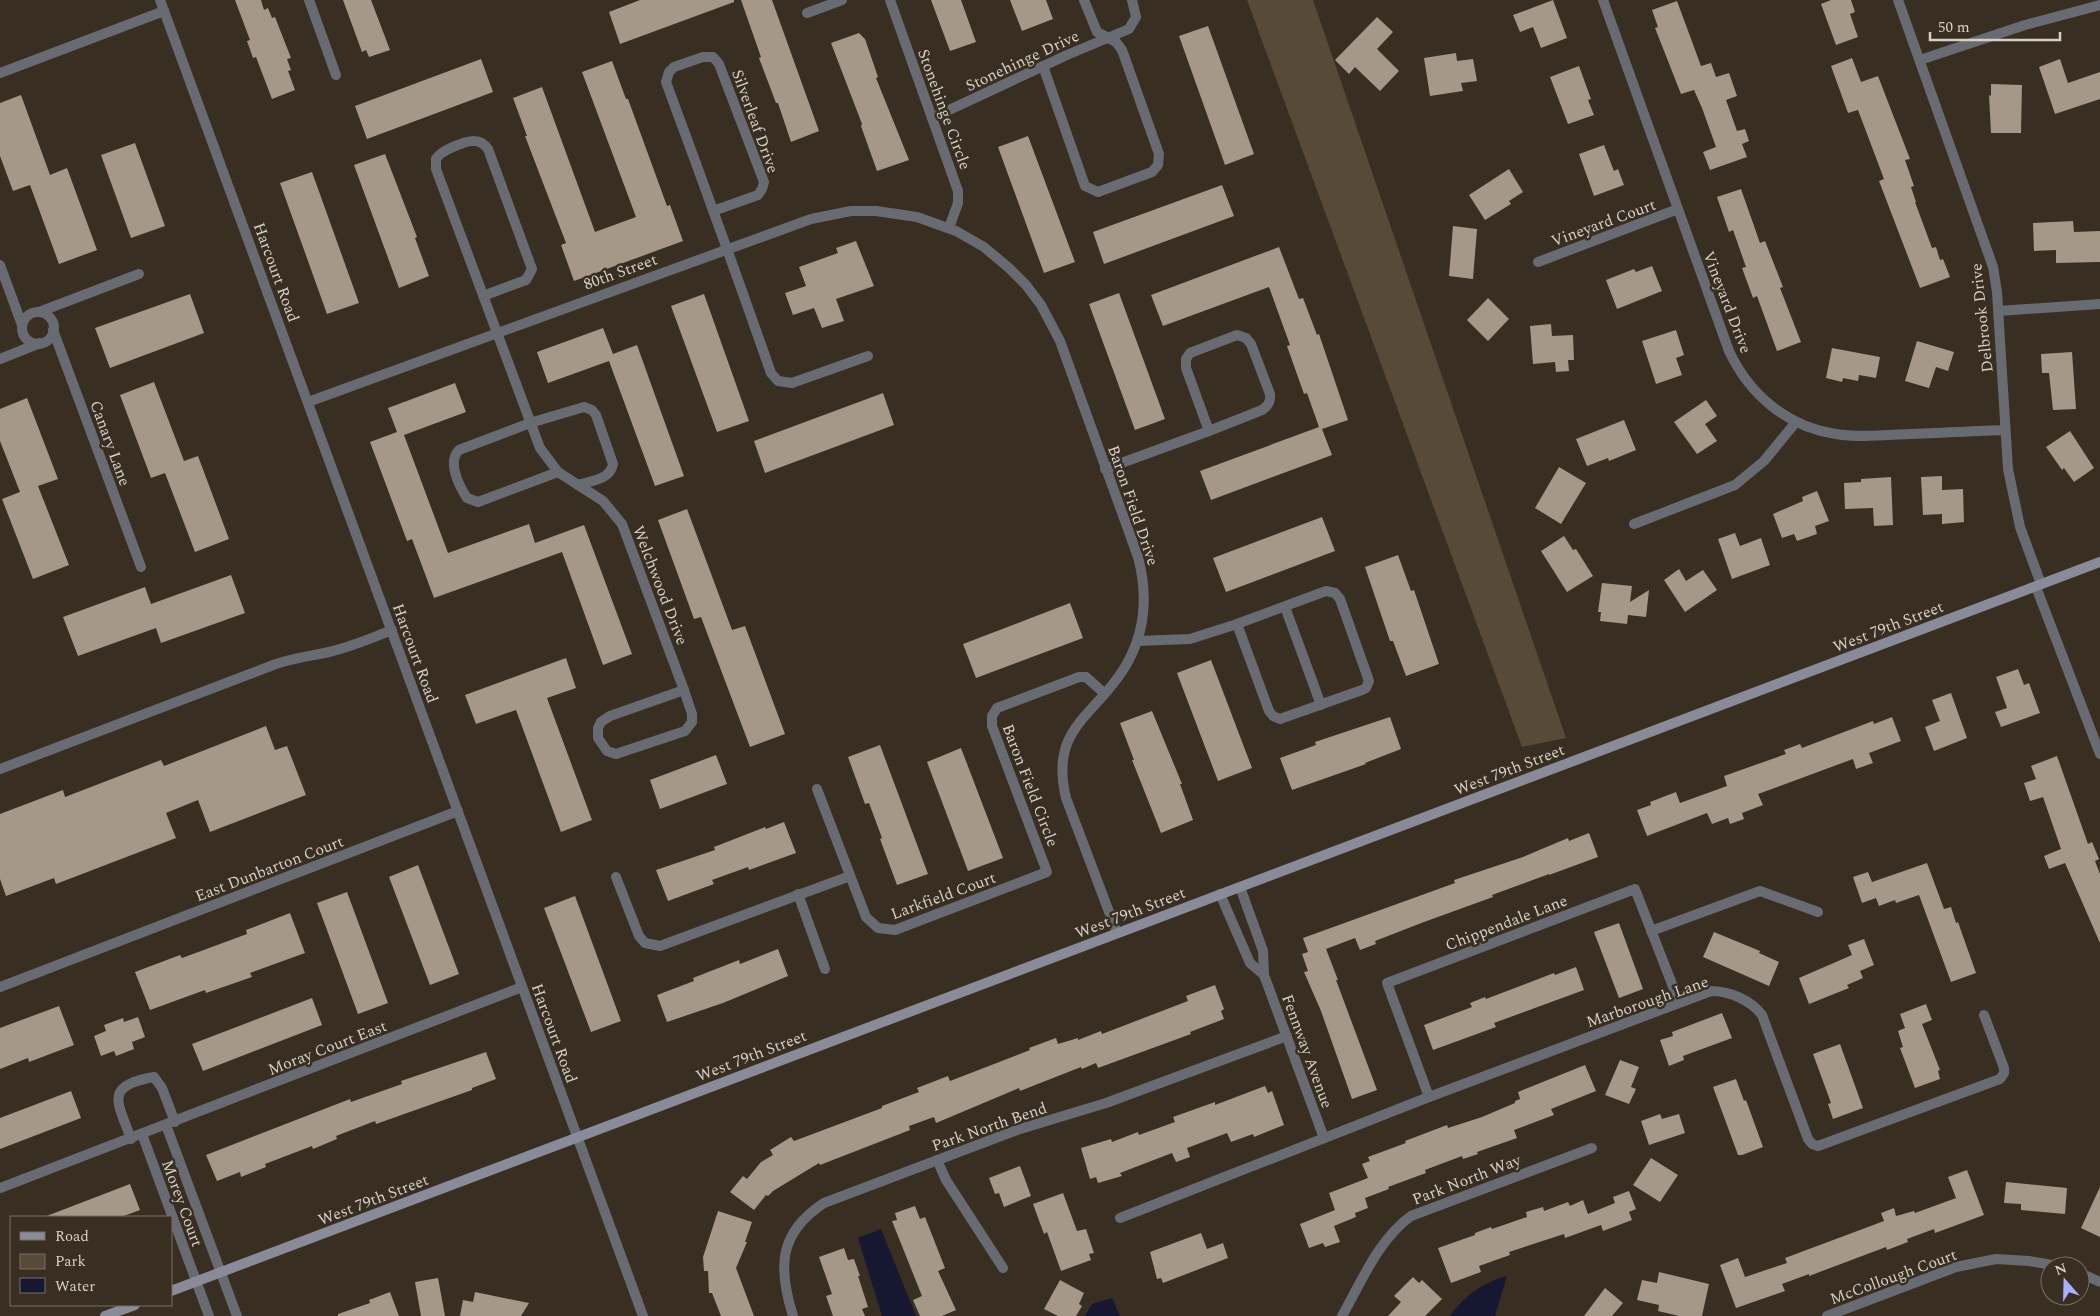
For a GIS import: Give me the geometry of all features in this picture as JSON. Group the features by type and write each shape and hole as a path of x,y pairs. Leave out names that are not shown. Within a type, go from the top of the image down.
{"main road":[{"name":"West 79th Street","path":"172,1291 2100,562"},
{"path":"105,1316 132,1306"}],"street":[{"name":"Harcourt Road","path":"160,0 643,1316"},
{"path":"309,0 336,74"},
{"path":"807,13 842,0"},
{"name":"Stonehinge Circle","path":"890,0 958,190 958,203 949,228"},
{"name":"Stonehinge Drive","path":"1084,0 1096,30 1103,37 1110,38"},
{"path":"1110,38 1129,29 1134,23 1136,11 1132,0"},
{"name":"Vineyard Drive","path":"1603,0 1728,351 1751,387 1768,404 1796,422 1835,434 1862,436 2005,430"},
{"name":"Delbrook Drive","path":"1898,0 1989,252 1995,276 2008,469 2014,503 2039,585 2100,754"},
{"path":"1920,60 2025,24 2100,5"},
{"path":"0,73 164,11"},
{"path":"1043,66 1085,186 1098,192 1152,172 1158,165 1159,154 1122,50 1110,38"},
{"name":"Stonehinge Drive","path":"932,118 1043,66 1110,38"},
{"name":"Silverleaf Drive","path":"713,211 758,195 764,182 719,64 716,59 709,56 674,67 669,72 666,82 713,211 728,248 771,373 774,378 784,383 792,383 868,356"},
{"name":"Welchwood Drive","path":"483,296 526,280 532,269 488,149 484,144 474,140 443,151 438,156 435,164 496,333 530,424 540,448 558,472 603,501 622,524 684,690 692,714 692,722 685,731 621,754 607,752 602,746 598,738 598,728 601,722 610,716 684,690"},
{"name":"Vineyard Court","path":"1538,262 1678,210"},
{"name":"80th Street","path":"308,402 811,219 852,212 876,211 917,217 949,228"},
{"name":"Baron Field Drive","path":"949,228 977,243 1003,262 1026,285 1041,305 1060,341 1138,557 1142,573 1144,613 1137,641 1125,666 1073,729 1065,753 1062,777 1070,806 1117,933"},
{"path":"0,265 24,335 27,339 41,343"},
{"path":"22,325 27,316 139,274"},
{"path":"1998,311 2100,304"},
{"name":"Canary Lane","path":"39,312 50,318 141,567"},
{"path":"0,359 41,343 50,338 53,330"},
{"path":"1105,469 1209,431 1268,406 1270,394 1251,344 1242,336 1237,335 1190,353 1186,359 1186,368 1209,431"},
{"path":"558,472 478,502 471,501 464,494 453,466 455,454 459,450 579,408 589,408 594,412 612,459 613,467 609,474 604,477 578,485"},
{"path":"1634,524 1735,485 1764,461 1796,422"},
{"path":"1137,641 1190,639 1326,591 1335,593 1340,599 1369,681 1366,688 1284,719 1273,716 1269,711 1237,624"},
{"path":"1284,606 1322,705"},
{"path":"0,769 276,664 304,656 329,652 392,630"},
{"name":"Baron Field Circle","path":"1047,872 992,726 992,716 997,708 1079,677 1086,678 1104,693"},
{"name":"Larkfield Court","path":"817,789 866,917 874,926 895,930 1047,872"},
{"name":"East Dunbarton Court","path":"0,986 458,811"},
{"path":"616,877 639,936 645,943 656,946 850,876"},
{"name":"Fennway Avenue","path":"1240,887 1263,951 1264,975 1324,1138"},
{"name":"Chippendale Lane","path":"1429,1097 1386,983 1636,889 1678,1002"},
{"path":"1651,931 1760,891 1818,912"},
{"path":"798,894 826,969"},
{"name":"Fennway Avenue","path":"1220,894 1250,963 1264,975"},
{"name":"Moray Court East","path":"0,1188 522,987"},
{"name":"Marborough Lane","path":"1120,1218 1429,1097 1711,991 1723,991 1758,1009 1762,1015 1808,1140 1818,1146 2000,1079 2004,1073 2004,1068 1984,1015"},
{"name":"Park North Bend","path":"793,1316 786,1292 783,1266 792,1235 805,1216 834,1198 1017,1130 1106,1103 1288,1036"},
{"path":"136,1136 117,1100 120,1090 128,1084 139,1080 154,1077 162,1088 170,1124"},
{"name":"Morey Court","path":"170,1124 237,1316"},
{"name":"Morey Court","path":"136,1136 169,1216"},
{"name":"Park North Way","path":"1342,1316 1383,1243 1396,1226 1411,1216 1592,1148"},
{"path":"937,1160 946,1180 1003,1268"},
{"name":"Morey Court","path":"172,1224 209,1316"},
{"name":"McCollough Court","path":"1826,1316 1956,1267 1996,1259 2040,1262"}],"green space":[{"path":"1247,0 1313,0 1566,738 1522,747"}],"water":[{"path":"881,1229 916,1316 882,1316 858,1238"},
{"path":"1507,1276 1495,1316 1450,1316 1461,1302 1482,1286"},
{"path":"1112,1298 1120,1316 1085,1316 1092,1304"}],"building":[{"path":"235,0 261,0 264,10 268,8 272,18 275,17 291,58 287,59 291,70 288,71 295,90 272,99 256,57 253,58 247,41 250,40"},
{"path":"343,0 371,0 390,50 369,57 366,50 362,52"},
{"path":"640,0 734,0 734,2 620,44 609,12"},
{"path":"741,0 772,0 819,131 791,142 778,103 776,103 759,58 761,57"},
{"path":"931,0 961,0 976,42 950,51"},
{"path":"1010,0 1046,0 1053,19 1022,31"},
{"path":"1553,0 1567,38 1541,48 1533,27 1520,32 1513,15"},
{"path":"1831,0 1851,0 1855,12 1850,14 1858,37 1836,45 1821,4"},
{"path":"1677,1 1701,66 1711,63 1716,77 1729,73 1737,96 1726,100 1737,131 1745,129 1749,141 1742,144 1747,157 1710,170 1703,152 1716,147 1702,108 1694,90 1681,94 1655,28 1658,27 1652,10"},
{"path":"1377,17 1393,32 1377,49 1399,71 1380,91 1355,67 1349,74 1335,60"},
{"path":"1208,26 1254,154 1225,165 1179,36"},
{"path":"859,33 865,39 878,77 876,78 909,160 877,171 861,126 862,124 831,43"},
{"path":"1456,53 1457,61 1473,59 1477,81 1461,83 1463,91 1430,96 1424,58"},
{"path":"1852,58 1861,82 1878,76 1910,159 1905,160 1914,186 1911,187 1915,202 1932,248 1936,247 1940,260 1943,259 1950,277 1920,288 1879,181 1884,179 1858,110 1848,113 1831,66"},
{"path":"481,59 493,92 367,139 355,106"},
{"path":"2060,59 2068,83 2100,72 2100,99 2055,114 2039,67"},
{"path":"612,61 667,206 670,205 683,241 574,281 561,245 566,243 525,136 527,136 513,98 542,87 595,232 636,217 582,72"},
{"path":"1579,66 1591,99 1588,100 1594,115 1568,124 1550,77"},
{"path":"1991,84 2022,85 2021,133 1991,133 1989,95 1991,96"},
{"path":"21,95 50,175 67,168 97,250 59,264 30,185 13,191 0,156 0,103"},
{"path":"1028,136 1075,262 1044,273 998,147"},
{"path":"135,143 165,226 131,238 101,155"},
{"path":"1604,145 1614,171 1618,169 1624,185 1594,196 1579,154"},
{"path":"385,154 417,237 415,238 429,276 399,288 354,165"},
{"path":"1509,169 1523,192 1509,201 1511,204 1485,220 1469,195"},
{"path":"312,172 359,303 327,314 280,183"},
{"path":"1222,185 1234,216 1104,264 1093,232"},
{"path":"1741,189 1760,243 1765,241 1783,287 1780,288 1801,342 1777,351 1757,296 1753,298 1742,268 1746,267 1733,230 1729,232 1717,197"},
{"path":"2073,221 2074,232 2100,231 2100,262 2056,263 2056,250 2034,251 2033,223"},
{"path":"1453,226 1477,229 1473,279 1449,276"},
{"path":"856,241 874,286 836,299 844,321 822,328 814,308 793,315 785,293 806,286 799,267 838,253 836,248"},
{"path":"1279,247 1299,299 1303,298 1317,335 1319,334 1348,420 1322,429 1332,455 1211,500 1200,471 1319,427 1307,393 1304,394 1287,346 1290,345 1269,287 1163,326 1151,295"},
{"path":"1652,266 1662,291 1617,309 1606,280 1634,269 1636,272"},
{"path":"1119,293 1165,419 1135,430 1089,304"},
{"path":"190,294 204,333 110,368 95,328"},
{"path":"704,294 749,421 717,432 671,306"},
{"path":"1488,298 1509,319 1488,341 1467,320"},
{"path":"1551,324 1552,336 1573,335 1574,360 1568,360 1569,371 1556,372 1555,362 1533,364 1530,326"},
{"path":"603,328 613,354 637,345 684,476 655,486 609,361 548,383 537,352"},
{"path":"1676,330 1684,355 1676,358 1682,375 1656,384 1642,341"},
{"path":"1917,341 1954,352 1948,371 1936,367 1929,388 1905,381"},
{"path":"1832,348 1880,357 1876,378 1859,375 1858,381 1843,378 1842,382 1826,378"},
{"path":"2072,352 2076,409 2053,410 2049,373 2042,373 2041,354"},
{"path":"154,382 184,461 198,456 229,539 195,552 165,473 151,478 120,395"},
{"path":"455,383 466,412 404,435 448,553 529,524 535,543 584,525 632,654 603,665 562,552 434,598 412,539 407,541 370,442 397,432 388,408"},
{"path":"883,393 894,425 765,473 754,441"},
{"path":"27,398 58,479 38,486 69,565 33,579 2,499 20,492 0,441 0,409"},
{"path":"1706,400 1717,416 1705,424 1717,441 1697,454 1674,422"},
{"path":"1624,420 1636,450 1609,461 1608,458 1587,466 1576,439"},
{"path":"2070,431 2094,468 2074,482 2064,468 2062,470 2046,447"},
{"path":"1559,467 1586,483 1561,524 1535,508"},
{"path":"1942,476 1942,490 1963,489 1964,522 1942,524 1942,514 1923,515 1921,477"},
{"path":"1891,477 1893,525 1874,526 1873,508 1845,509 1844,483 1861,482 1861,479"},
{"path":"1817,491 1829,521 1815,526 1817,534 1797,541 1794,534 1782,538 1773,514 1803,501 1802,497"},
{"path":"687,509 732,630 745,626 785,734 750,747 701,617 694,619 658,520"},
{"path":"1322,517 1335,551 1226,592 1213,558"},
{"path":"1735,533 1740,546 1761,538 1770,565 1732,579 1718,539"},
{"path":"1564,536 1573,550 1576,549 1593,576 1567,592 1541,551"},
{"path":"1398,555 1411,591 1414,590 1439,664 1406,676 1393,641 1390,641 1365,567"},
{"path":"1679,569 1686,581 1703,570 1717,590 1685,612 1664,580"},
{"path":"231,575 245,613 161,643 156,628 78,656 63,617 145,587 151,604"},
{"path":"1602,583 1632,586 1630,602 1649,590 1646,617 1628,615 1627,624 1600,621 1601,612 1598,612"},
{"path":"1070,603 1083,638 976,678 963,644"},
{"path":"566,658 576,688 547,698 592,820 561,832 516,710 476,724 465,695"},
{"path":"1211,660 1252,768 1218,781 1177,673"},
{"path":"2018,669 2024,685 2029,683 2040,713 2001,727 1995,712 2007,708 1996,677"},
{"path":"1951,693 1967,738 1934,751 1925,727 1940,721 1932,700"},
{"path":"1152,711 1182,784 1180,784 1193,820 1161,833 1132,760 1134,760 1120,723"},
{"path":"1390,717 1401,749 1366,764 1292,790 1280,758 1316,745 1315,742"},
{"path":"1892,717 1901,741 1869,753 1873,763 1856,769 1853,759 1758,794 1763,805 1742,813 1744,819 1730,824 1728,818 1712,824 1707,813 1647,836 1637,810 1651,805 1650,802 1676,792 1680,803 1727,786 1724,776 1786,754 1784,750 1800,744 1802,748 1873,721 1874,724"},
{"path":"266,726 275,750 287,746 306,795 210,832 198,800 166,813 176,838 56,884 54,878 6,896 0,879 0,814 63,790 65,797 161,760 164,766"},
{"path":"880,745 928,874 897,885 869,803 865,804 848,757"},
{"path":"961,748 1003,858 968,871 927,762"},
{"path":"716,755 727,784 660,809 650,780"},
{"path":"2057,756 2088,844 2092,842 2099,859 2095,861 2100,874 2100,943 2065,863 2049,869 2044,856 2061,849 2043,797 2030,801 2024,783 2036,779 2031,766"},
{"path":"784,822 796,853 749,870 748,867 712,880 714,884 668,901 656,870 715,850 714,847 765,827 766,829"},
{"path":"1589,833 1598,857 1492,895 1493,897 1375,941 1376,944 1360,950 1355,938 1326,949 1377,1090 1352,1099 1321,1011 1304,972 1308,971 1302,954 1308,952 1303,938 1455,883 1454,880 1523,857 1568,838 1569,841"},
{"path":"1927,863 1944,909 1951,907 1956,923 1958,922 1976,973 1951,982 1919,895 1896,903 1895,900 1879,906 1876,898 1862,903 1853,877 1868,872 1872,882"},
{"path":"418,865 459,974 430,985 389,877"},
{"path":"347,892 388,1003 358,1014 317,903"},
{"path":"575,896 621,1021 591,1032 544,908"},
{"path":"290,913 305,953 250,973 252,977 206,993 205,990 150,1010 135,972 180,955 182,958 247,934 246,930"},
{"path":"1619,923 1643,989 1619,998 1594,932"},
{"path":"1714,932 1760,951 1759,953 1779,962 1769,986 1703,957"},
{"path":"1864,939 1874,965 1860,971 1863,978 1847,985 1849,988 1809,1004 1799,978 1852,955 1848,945"},
{"path":"778,949 788,976 723,1003 667,1022 657,995 694,981 693,978 739,960 740,964"},
{"path":"1576,967 1584,990 1494,1023 1496,1027 1433,1050 1424,1025 1472,1007 1470,1003 1485,997 1486,999 1554,973 1555,975"},
{"path":"1215,985 1224,1009 1221,1011 1224,1019 1190,1032 1191,1034 1098,1068 1096,1063 1020,1091 1019,1088 936,1123 934,1117 909,1126 910,1130 820,1165 819,1163 768,1196 766,1195 754,1210 730,1192 743,1176 747,1179 761,1162 773,1155 770,1150 791,1137 794,1141 882,1108 882,1106 919,1092 917,1088 948,1076 950,1081 1056,1038 1058,1044 1078,1038 1078,1040 1101,1031 1102,1034 1188,1001 1186,996"},
{"path":"312,998 322,1025 203,1071 192,1044"},
{"path":"1926,1004 1932,1020 1922,1024 1940,1070 1938,1071 1940,1079 1915,1088 1900,1048 1903,1047 1898,1031 1905,1028 1900,1014"},
{"path":"59,1006 74,1045 29,1062 28,1058 0,1069 0,1028"},
{"path":"1722,1013 1732,1038 1683,1056 1684,1060 1669,1066 1660,1040 1673,1036 1672,1032"},
{"path":"138,1017 145,1037 132,1042 134,1049 116,1056 114,1051 101,1056 94,1036 106,1031 104,1025 123,1018 124,1022"},
{"path":"1840,1044 1863,1108 1833,1119 1828,1104 1831,1103 1813,1054"},
{"path":"486,1052 496,1079 472,1088 472,1090 376,1124 375,1121 336,1136 337,1139 313,1149 312,1146 265,1164 266,1167 241,1177 240,1172 217,1181 206,1155 350,1099 351,1102 402,1084 401,1081"},
{"path":"1620,1060 1639,1067 1631,1087 1636,1089 1629,1104 1605,1095"},
{"path":"1585,1065 1596,1091 1551,1109 1554,1115 1514,1130 1517,1138 1477,1152 1478,1154 1463,1159 1462,1156 1425,1170 1426,1173 1365,1198 1368,1208 1355,1213 1356,1217 1334,1226 1340,1242 1325,1247 1323,1243 1309,1248 1300,1224 1335,1210 1329,1193 1368,1178 1362,1164 1370,1161 1368,1157 1447,1125 1448,1128 1482,1117 1515,1103 1515,1101 1520,1099 1518,1092"},
{"path":"1736,1079 1744,1101 1746,1100 1763,1147 1742,1155 1738,1155 1713,1087"},
{"path":"1265,1086 1268,1093 1272,1091 1284,1125 1254,1137 1253,1134 1231,1142 1227,1133 1187,1148 1190,1157 1176,1162 1172,1153 1120,1173 1122,1176 1098,1183 1096,1177 1090,1179 1081,1148 1111,1139 1112,1142 1138,1132 1139,1135 1175,1122 1173,1117 1215,1102 1215,1105"},
{"path":"71,1091 81,1118 0,1149 0,1118"},
{"path":"1660,1114 1662,1119 1679,1114 1685,1133 1649,1145 1641,1121"},
{"path":"1651,1158 1678,1175 1660,1202 1633,1185"},
{"path":"1020,1166 1031,1196 1004,1207 999,1193 995,1194 989,1178"},
{"path":"1967,1170 1984,1215 1935,1233 1934,1229 1907,1239 1908,1242 1887,1250 1886,1247 1809,1276 1809,1274 1782,1284 1785,1291 1736,1308 1720,1265 1738,1258 1745,1277 1787,1263 1785,1258 1884,1221 1881,1213 1894,1208 1896,1216 1914,1211 1915,1213 1956,1198 1948,1177"},
{"path":"2006,1182 2067,1188 2065,1214 2021,1210 2021,1204 2004,1203"},
{"path":"130,1184 140,1210 124,1216 47,1216"},
{"path":"2100,1187 2100,1237 2081,1228"},
{"path":"1629,1191 1636,1209 1629,1212 1632,1220 1603,1231 1601,1225 1565,1238 1564,1234 1509,1252 1510,1255 1479,1266 1481,1272 1451,1283 1438,1248 1475,1235 1475,1233 1491,1227 1492,1229 1527,1217 1526,1212 1543,1207 1544,1211 1568,1202 1570,1206 1583,1200 1588,1214 1615,1203 1613,1197"},
{"path":"1063,1193 1077,1231 1086,1229 1094,1253 1089,1254 1091,1260 1061,1271 1047,1232 1044,1234 1033,1204"},
{"path":"915,1206 920,1219 925,1217 945,1268 938,1271 956,1310 942,1316 920,1316 913,1300 922,1296 892,1221 897,1220 895,1213"},
{"path":"718,1211 752,1222 745,1242 747,1242 736,1268 754,1316 721,1316 712,1293 709,1293 708,1271 704,1271 703,1257"},
{"path":"1201,1233 1207,1249 1223,1243 1228,1258 1163,1283 1161,1278 1157,1279 1150,1252"},
{"path":"844,1248 848,1260 854,1259 860,1276 858,1276 868,1307 862,1309 865,1316 833,1316 826,1296 832,1294 819,1257"},
{"path":"1659,1272 1709,1284 1702,1316 1679,1316 1658,1311 1659,1305 1637,1300 1642,1280 1657,1283"},
{"path":"1413,1277 1419,1283 1422,1280 1442,1299 1425,1316 1388,1316 1401,1302 1394,1296"},
{"path":"438,1278 445,1316 421,1316 415,1282"},
{"path":"1060,1280 1084,1293 1079,1304 1082,1306 1076,1316 1058,1316 1044,1309"},
{"path":"1605,1288 1623,1303 1612,1316 1584,1316"},
{"path":"390,1292 399,1316 338,1316 338,1314 370,1303 369,1300"},
{"path":"475,1292 529,1303 521,1316 460,1316 463,1300 473,1302"}]}
